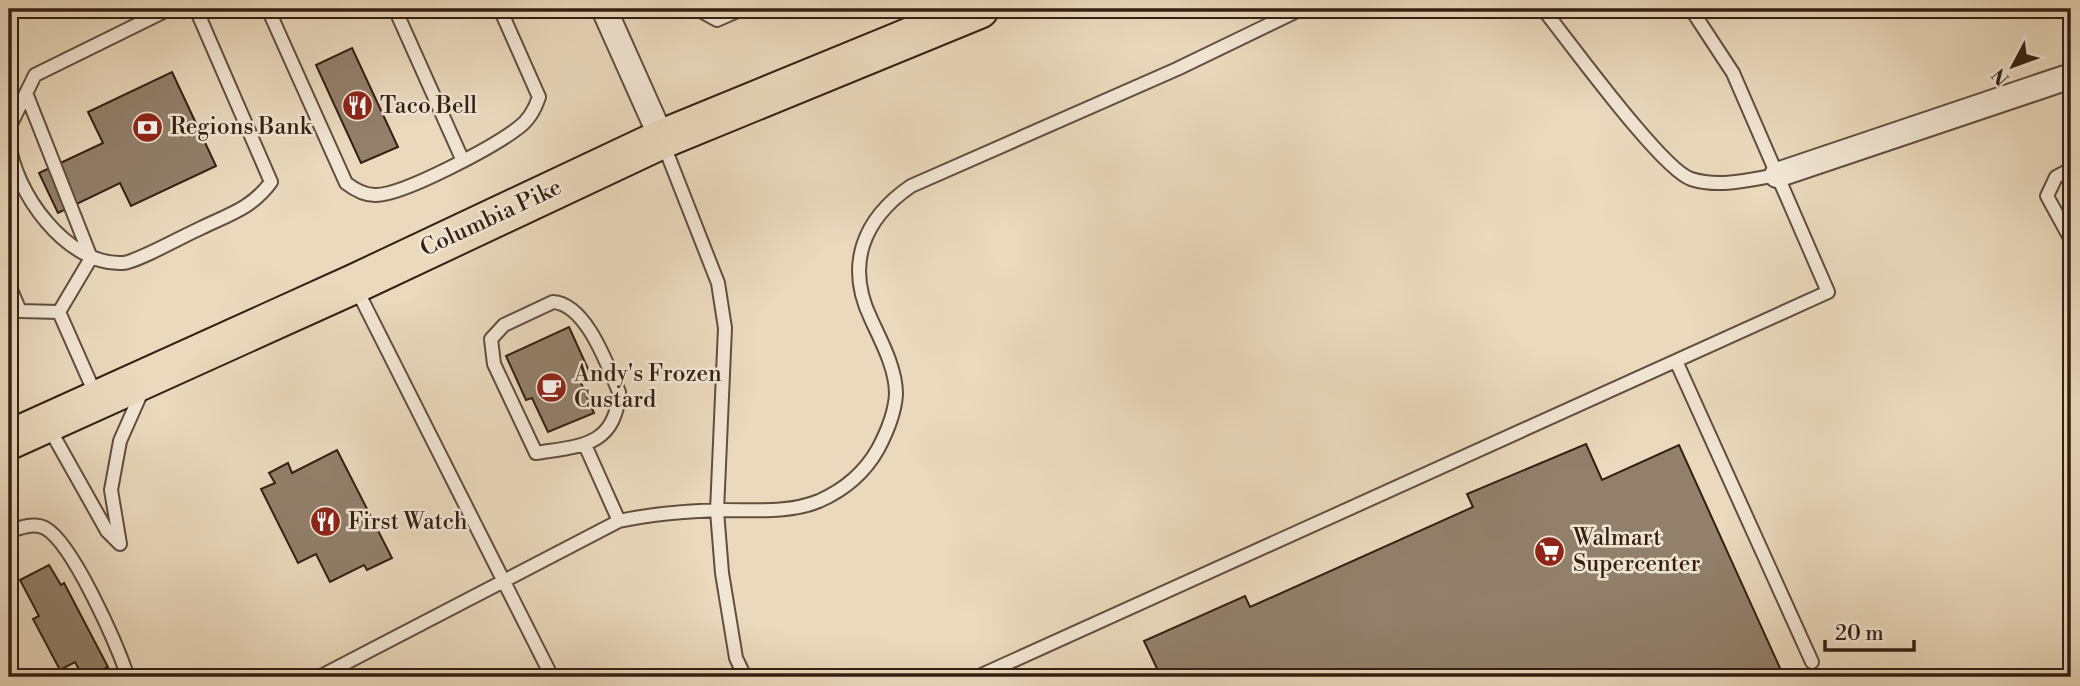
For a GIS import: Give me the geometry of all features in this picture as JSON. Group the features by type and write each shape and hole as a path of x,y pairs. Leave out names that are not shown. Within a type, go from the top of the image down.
{"main road":[{"name":"Columbia Pike","path":"9,440 354,284 425,248 662,139 979,9"}],"street":[{"path":"604,9 662,139"},
{"path":"1777,175 2071,76"}],"lane":[{"path":"9,128 34,75 169,9"},
{"path":"9,140 11,163 44,221 91,258 125,263 256,201 271,182 196,9"},
{"path":"268,9 346,183 362,193 389,194 463,161 521,127 539,97 500,9"},
{"path":"396,9 463,161"},
{"path":"696,9 717,20 742,9"},
{"path":"319,677 619,521 657,513 792,509 818,501 841,489 862,472 880,445 892,418 896,393 883,342 858,286 860,253 866,236 891,200 911,186 1177,69 1301,9"},
{"path":"1543,9 1660,156 1690,179 1731,183 1777,175"},
{"path":"978,677 1828,292 1733,73 1691,9"},
{"path":"26,93 91,258"},
{"path":"662,139 718,283 725,328 717,511 722,573 736,658 745,677"},
{"path":"2071,169 2056,177 2047,196 2071,240"},
{"path":"59,312 91,258"},
{"path":"354,284 552,677"},
{"path":"9,285 20,311 59,312"},
{"path":"553,302 568,304 578,312 619,392 618,405 603,436 585,445 536,453 491,350 496,331 553,302"},
{"path":"59,312 98,398"},
{"path":"1676,361 1812,662"},
{"path":"46,423 107,531 120,544 111,490 120,441 149,375"},
{"path":"585,445 619,521"},
{"path":"9,531 32,525 44,527 64,543 128,677"}],"building":[{"name":"Taco Bell","path":"352,48 398,147 361,163 316,65"},
{"name":"Regions Bank","path":"172,72 216,166 131,206 120,183 58,213 39,173 103,143 88,112"},
{"name":"Andy's Frozen Custard","path":"569,327 589,371 578,376 594,413 548,432 532,398 526,400 506,356"},
{"name":"Walmart Supercenter","path":"1586,444 1602,480 1679,445 1784,677 1161,677 1144,641 1245,596 1250,607 1473,507 1467,494"},
{"name":"First Watch","path":"337,450 392,558 367,570 364,565 330,582 316,554 298,563 261,489 275,483 269,473 288,463 292,473"},
{"path":"49,565 61,585 64,583 108,667 88,677 83,677 75,662 60,670 33,619 39,616 20,580"}],"place":[{"name":"Taco Bell","path":"357,106"},
{"name":"Regions Bank","path":"147,127"},
{"name":"Andy's Frozen Custard","path":"551,387"},
{"name":"First Watch","path":"325,522"},
{"name":"Walmart Supercenter","path":"1550,551"}]}
